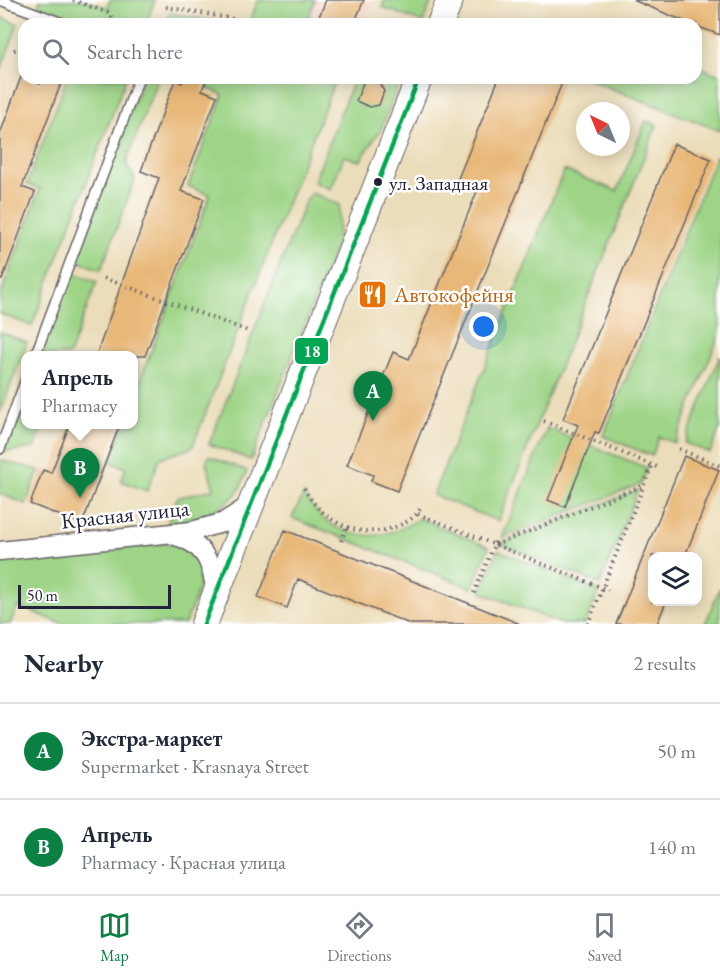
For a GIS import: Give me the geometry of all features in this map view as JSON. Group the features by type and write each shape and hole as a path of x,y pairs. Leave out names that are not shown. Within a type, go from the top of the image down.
{"street":[{"path":"442,18 450,0"},
{"path":"204,624 417,84"},
{"name":"Красная улица","path":"0,551 174,535 215,525 250,505"},
{"path":"174,535 195,544 205,554 212,571 216,592"}],"lane":[{"path":"0,0 49,18"},
{"path":"37,351 137,84"},
{"path":"0,449 21,392"}],"path":[{"path":"73,0 108,13 113,18"},
{"path":"166,7 228,18"},
{"path":"14,50 18,49"},
{"path":"104,278 248,331"},
{"path":"544,421 657,467"},
{"path":"680,449 720,466"},
{"path":"588,624 652,465"},
{"path":"494,545 644,485"},
{"path":"304,488 319,510 335,522 347,527 371,531 404,524 418,514 421,507"},
{"path":"418,514 608,590"},
{"path":"341,541 347,527"},
{"path":"474,593 496,538"}],"shaded area":[{"path":"315,0 374,0 366,18 308,18"}],"green space":[{"path":"40,0 85,0 107,8 110,0 155,0 148,18 59,18 37,10"},
{"path":"258,0 315,0 308,18 251,18"},
{"path":"385,0 432,0 425,18 410,18 382,7"},
{"path":"169,13 196,18 167,18"},
{"path":"0,17 18,24 0,72"},
{"path":"702,68 720,75 720,131 600,84 702,84"},
{"path":"65,84 124,84 32,326 0,314 0,297 40,189 27,184"},
{"path":"141,84 156,84 126,163 135,179 101,270 75,260"},
{"path":"208,84 334,84 192,448 160,458 147,491 121,481 126,468 110,462 122,429 138,429 138,386 210,195 188,186 223,95 207,88"},
{"path":"352,84 399,84 381,129 360,161 344,156 331,189 314,182"},
{"path":"646,121 657,125 498,521 433,495 564,170 617,191"},
{"path":"716,156 720,157 720,333 675,443 659,437 652,456 603,436"},
{"path":"312,193 340,205 337,243 251,460 209,444 306,200"},
{"path":"71,272 97,282 71,351 41,351"},
{"path":"0,332 27,342 24,351 21,351 21,358 0,413"},
{"path":"720,356 720,428 710,453 685,443"},
{"path":"21,403 21,429 41,429 34,448 3,452"},
{"path":"547,428 647,468 641,484 502,538"},
{"path":"209,456 247,471 239,491 214,510 195,518 167,525 177,498 214,489 206,462"},
{"path":"0,460 39,470 26,504 0,494"},
{"path":"638,490 600,584 500,544"},
{"path":"304,494 327,521 356,534 387,533 419,518 489,547 472,588 292,518"},
{"path":"170,543 185,549 194,557 199,566 199,588 185,624 63,624 18,606 10,624 0,624 0,560"},
{"path":"498,550 599,591 585,624 562,624 481,592"},
{"path":"720,587 720,624 705,624"}],"building":[{"path":"326,0 364,0 356,18 318,18"},
{"path":"633,0 720,0 720,35 702,28 702,18 676,18"},
{"path":"18,84 61,84 22,187 35,192 2,280 0,280 0,134"},
{"path":"174,84 204,84 202,90 217,96 181,191 204,199 145,356 138,356 138,351 98,351 159,178 141,171"},
{"path":"363,84 380,84 384,91 379,105 370,107 356,101"},
{"path":"497,84 562,84 397,491 371,481 373,475 347,465 393,352 409,359 478,189 457,181"},
{"path":"674,144 711,159 599,433 595,432 565,507 548,500 578,425 563,419"},
{"path":"68,429 118,429 82,524 30,504 43,470 51,473"},
{"path":"684,456 719,470 687,552 648,552 648,606 664,606 657,624 616,624"},
{"path":"285,530 518,624 410,624 298,579 287,608 258,597"}],"transit line":[{"name":"18","path":"204,624 417,84"}],"place":[{"name":"ул. Западная","path":"378,182"},
{"name":"Автокофейня","path":"373,294"},
{"name":"Экстра-маркет","path":"373,421"},
{"name":"Апрель","path":"80,498"}]}
